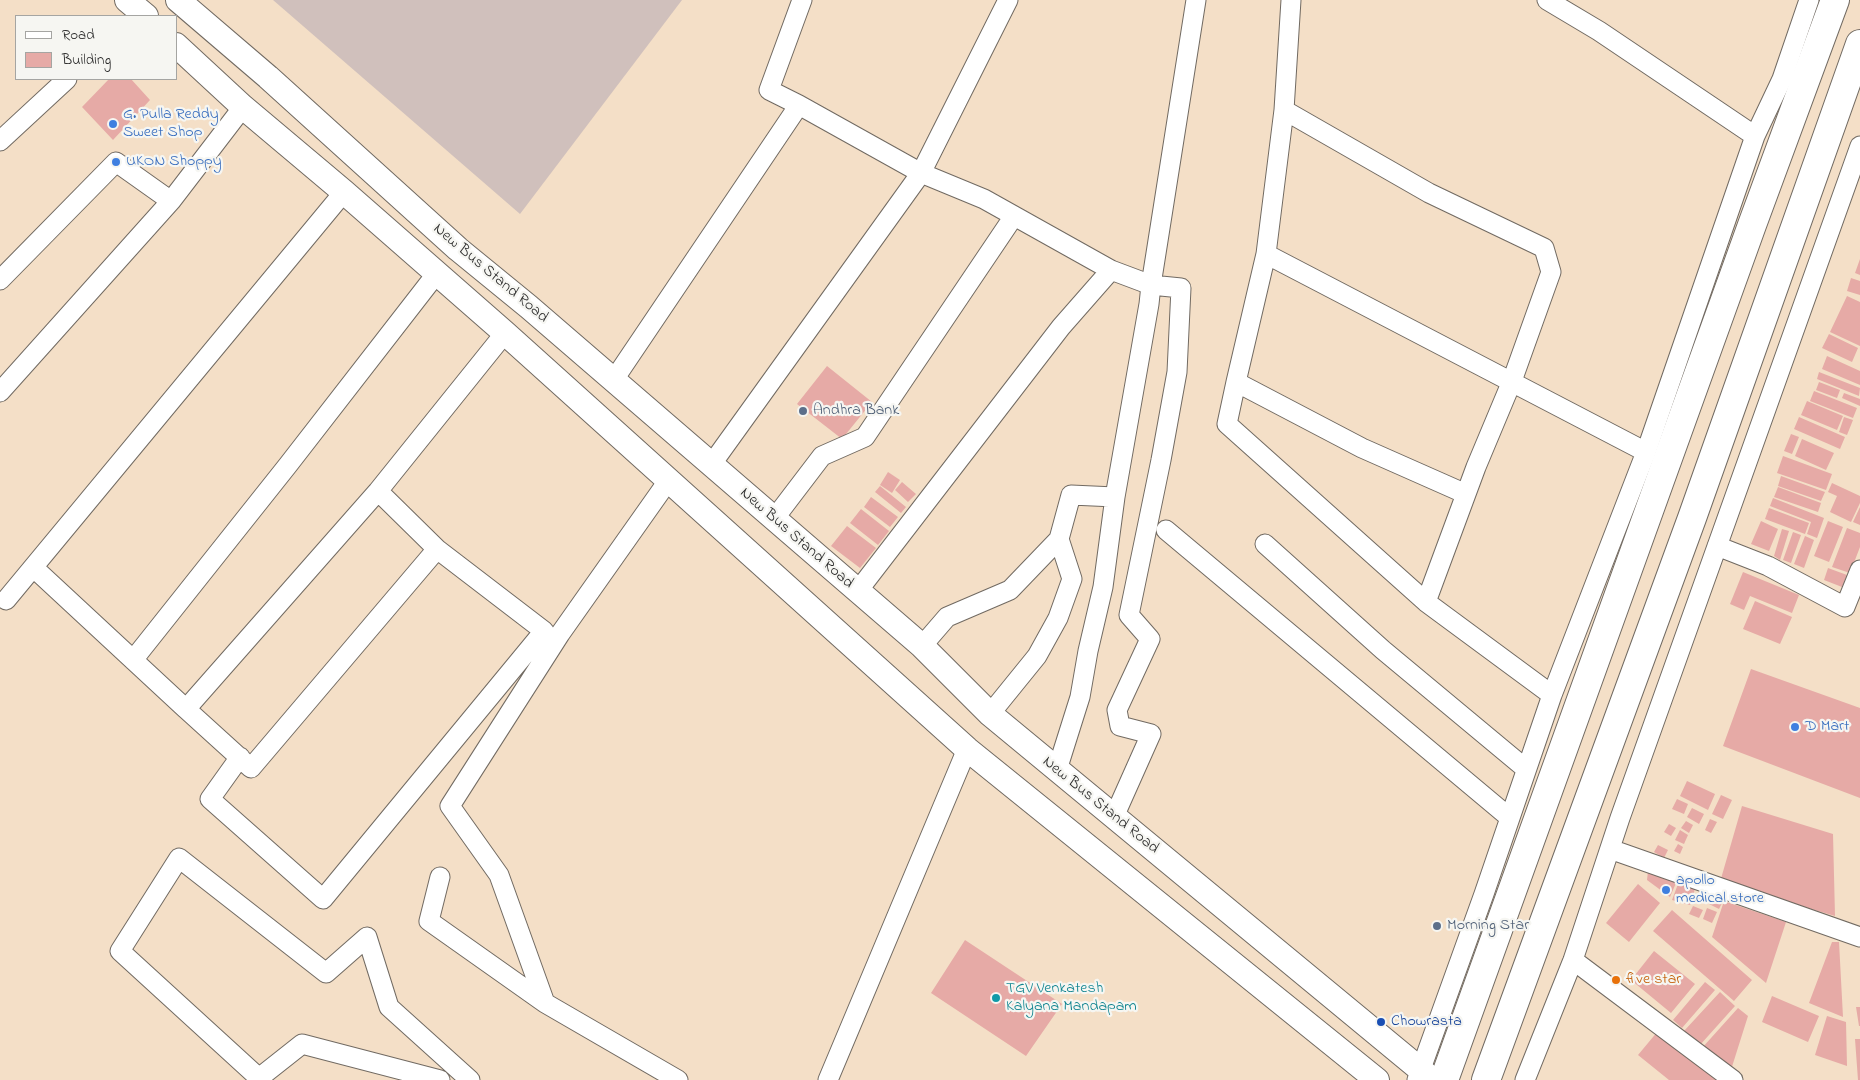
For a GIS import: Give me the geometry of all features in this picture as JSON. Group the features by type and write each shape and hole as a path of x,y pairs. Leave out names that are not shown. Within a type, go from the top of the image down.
{"highway":[{"path":"1429,1078 1481,978 1835,0"},
{"path":"1486,1080 1692,518 1860,44"}],"main road":[{"name":"New Bus Stand Road","path":"178,0 268,77 458,249 529,307 857,592 922,646 990,714 1429,1078"},
{"name":"New Bus Stand Road","path":"178,47 243,107 344,192 505,333 967,749 1377,1080"},
{"path":"344,192 366,166"}],"street":[{"path":"802,0 769,90 921,173 984,199 1111,270 1151,285 1181,288 1177,372 1129,615 1150,639 1117,710 1120,726 1151,734 1114,816"},
{"path":"711,465 921,173 1008,0"},
{"path":"1057,770 1080,697 1088,651 1104,588 1115,497 1149,304 1196,0"},
{"path":"1291,0 1284,110 1266,254 1227,424 1426,602 1552,694"},
{"path":"1547,0 1599,31 1756,136"},
{"path":"1429,1078 1510,818 1552,694 1646,452 1756,136 1782,79 1809,0"},
{"path":"0,142 66,80"},
{"path":"613,381 799,105"},
{"path":"0,392 171,201 243,107"},
{"path":"1284,110 1429,193 1544,248 1551,272 1512,381 1466,494 1426,602"},
{"path":"1525,1080 1573,960 1610,849 1860,146"},
{"path":"0,280 116,162 171,201"},
{"path":"6,600 344,192"},
{"path":"774,519 822,456 865,437 1014,216"},
{"path":"1266,254 1646,452"},
{"path":"857,592 1060,326 1111,270"},
{"path":"133,660 437,273"},
{"path":"186,709 378,491 505,333"},
{"path":"1236,382 1362,448 1466,494"},
{"path":"544,1003 499,875 450,806 560,634 668,481"},
{"path":"240,757 210,799 323,899 544,631 437,549 378,491"},
{"path":"922,646 947,617 1010,590 1059,538 1071,495 1115,497"},
{"path":"1166,530 1510,818"},
{"path":"990,714 1037,656 1058,618 1072,579 1059,538"},
{"path":"1264,544 1383,650 1526,769"},
{"path":"1718,546 1768,566 1852,610 1860,570"},
{"path":"34,568 251,768 437,549"},
{"path":"828,1080 967,749"},
{"path":"1610,849 1860,937"},
{"path":"440,1080 302,1044 259,1078 120,951 179,858 326,973 368,937 389,1007 470,1080"},
{"path":"440,877 429,921 544,1003 678,1080"},
{"path":"1573,960 1733,1080"}],"shaded area":[{"path":"273,0 682,0 520,214"}],"building":[{"name":"G. Pulla Reddy Sweet Shop","path":"108,80 132,80 150,100 113,140 82,107"},
{"path":"1860,259 1860,275 1855,273"},
{"path":"1851,278 1860,281 1860,295 1847,291"},
{"path":"1847,296 1860,302 1860,346 1830,332"},
{"path":"1829,334 1858,348 1852,362 1822,348"},
{"path":"1827,356 1860,371 1860,385 1822,369"},
{"path":"827,366 872,402 842,439 797,404"},
{"path":"1819,372 1860,388 1859,396 1817,379"},
{"path":"1819,382 1840,390 1837,398 1816,390"},
{"path":"1814,391 1857,408 1853,418 1810,401"},
{"path":"1844,393 1860,399 1860,406 1842,398"},
{"path":"1807,401 1843,416 1837,430 1801,415"},
{"path":"1799,417 1845,437 1840,449 1794,429"},
{"path":"1844,417 1853,420 1847,435 1839,432"},
{"path":"1791,434 1799,437 1792,454 1784,451"},
{"path":"1802,439 1834,453 1826,470 1795,456"},
{"path":"1783,456 1832,474 1826,490 1777,473"},
{"path":"888,472 900,480 892,493 880,485"},
{"path":"1781,476 1825,492 1821,501 1778,486"},
{"path":"902,482 916,494 908,502 895,490"},
{"path":"1832,483 1860,496 1860,503 1851,522 1830,512 1837,496 1828,492"},
{"path":"880,486 906,507 901,513 875,492"},
{"path":"1778,487 1821,503 1818,512 1774,497"},
{"path":"871,497 898,517 890,527 864,507"},
{"path":"1773,498 1824,518 1817,538 1807,534 1811,522 1770,506"},
{"path":"1860,507 1860,525 1853,522"},
{"path":"1769,508 1809,523 1805,534 1765,519"},
{"path":"861,509 889,531 878,545 850,523"},
{"path":"1761,521 1778,529 1769,551 1751,544"},
{"path":"1828,521 1843,527 1829,562 1814,556"},
{"path":"847,526 876,548 860,568 831,546"},
{"path":"1847,528 1860,533 1860,547 1850,573 1832,567"},
{"path":"1782,529 1789,531 1780,560 1774,556"},
{"path":"1793,532 1801,535 1791,563 1783,560"},
{"path":"1805,536 1814,540 1804,568 1794,564"},
{"path":"1828,568 1847,575 1842,587 1824,580"},
{"path":"1743,572 1799,595 1792,613 1750,596 1744,610 1730,604"},
{"path":"1755,601 1792,617 1780,644 1743,629"},
{"name":"D Mart","path":"1751,669 1860,708 1860,798 1723,746"},
{"path":"1687,781 1715,794 1708,810 1680,796"},
{"path":"1721,795 1732,800 1723,819 1712,814"},
{"path":"1677,799 1688,804 1684,814 1672,809"},
{"path":"1742,806 1833,834 1835,916 1720,882"},
{"path":"1692,808 1704,814 1699,824 1687,817"},
{"path":"1710,819 1717,822 1711,833 1705,830"},
{"path":"1686,821 1693,825 1689,833 1681,828"},
{"path":"1669,824 1676,828 1671,836 1664,832"},
{"path":"1680,830 1688,835 1684,844 1675,840"},
{"path":"1678,844 1683,847 1680,854 1674,851"},
{"path":"1658,845 1668,850 1664,858 1654,852"},
{"name":"apollo medical store","path":"1648,871 1676,883 1670,897 1647,880"},
{"path":"1638,884 1660,903 1629,942 1606,923"},
{"path":"1678,884 1695,889 1690,905 1672,900"},
{"path":"1700,892 1709,895 1706,904 1697,901"},
{"path":"1713,896 1723,901 1719,909 1709,904"},
{"path":"1724,901 1786,922 1766,983 1712,937"},
{"path":"1693,906 1703,910 1699,918 1689,914"},
{"path":"1707,908 1717,912 1712,923 1703,919"},
{"path":"1672,910 1752,980 1734,1001 1653,931"},
{"name":"TGV Venkatesh Kalyana Mandapam","path":"965,940 1062,1004 1026,1056 931,993"},
{"path":"1832,942 1839,942 1843,1017 1809,1003"},
{"path":"1654,951 1695,984 1671,1013 1631,980"},
{"path":"1705,982 1715,990 1682,1028 1673,1020"},
{"path":"1720,992 1735,1006 1700,1045 1684,1031"},
{"path":"1772,996 1819,1016 1808,1042 1762,1022"},
{"path":"1856,1007 1860,1007 1860,1026 1859,1026"},
{"path":"1738,1008 1748,1016 1730,1073 1702,1048"},
{"path":"1827,1016 1846,1022 1847,1066 1815,1055"},
{"path":"1658,1031 1720,1080 1669,1080 1638,1055"},
{"path":"1855,1039 1860,1039 1860,1080 1858,1080"}],"place":[{"name":"G. Pulla Reddy Sweet Shop","path":"113,124"},
{"name":"UKON Shoppy","path":"116,162"},
{"name":"Andhra Bank","path":"803,411"},
{"name":"D Mart","path":"1795,727"},
{"name":"apollo medical store","path":"1666,890"},
{"name":"Morning Star","path":"1437,926"},
{"name":"five star","path":"1616,980"},
{"name":"TGV Venkatesh Kalyana Mandapam","path":"996,998"},
{"name":"Chowrasta","path":"1381,1022"}]}
